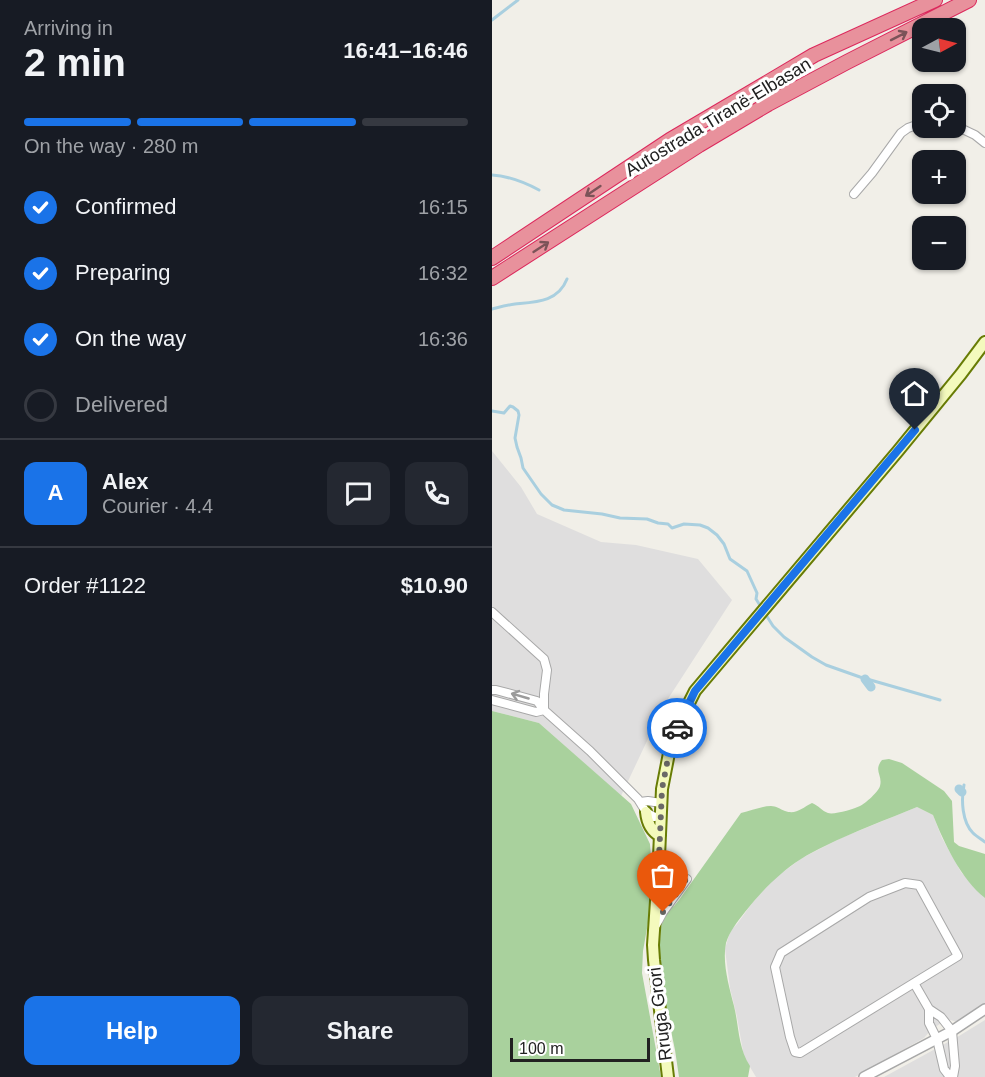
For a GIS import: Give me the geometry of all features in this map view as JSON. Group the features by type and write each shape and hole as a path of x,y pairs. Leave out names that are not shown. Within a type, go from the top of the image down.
{"highway":[{"name":"Autostrada Tiranë-Elbasan","path":"492,258 670,140 814,55 935,0"},
{"name":"Autostrada Tiranë-Elbasan","path":"492,278 699,145 768,104 969,0"}],"main road":[{"name":"Rruga Grori","path":"668,1077 655,981 653,945 662,789 670,748 680,721 695,691 962,374 985,342"},
{"path":"643,807 653,832 660,836"}],"street":[{"path":"854,194 902,133 912,127"},
{"path":"966,131 985,143"},
{"path":"492,612 544,659 547,670 544,710"},
{"path":"492,690 537,701 590,751 643,807 654,817 660,816"},
{"path":"492,700 536,712 544,710"},
{"path":"643,807 648,801 661,803"},
{"path":"655,926 687,879 671,890 656,906"},
{"path":"658,882 671,890"},
{"path":"905,883 919,885 958,956 914,983 801,1053 795,1052 790,1037 775,967 781,953 869,897 905,883"},
{"path":"914,983 929,1009 941,1017 952,1031 955,1058 952,1077"},
{"path":"929,1009 929,1023 937,1039 944,1069 952,1077"},
{"path":"864,1077 952,1031 985,1009"}],"shaded area":[{"path":"492,451 521,487 537,514 601,542 636,545 698,559 732,600 664,705 621,796 539,723 492,711"},
{"path":"917,807 933,815 942,838 961,872 985,898 985,1004 957,1022 947,1019 924,1038 855,1077 756,1077 744,1057 730,988 725,949 732,929 775,878 802,858 841,838"},
{"path":"985,1020 985,1077 884,1077 959,1036"}],"green space":[{"path":"492,711 539,723 631,804 650,844 652,900 643,951 642,973 661,1077 492,1077"},
{"path":"889,759 902,763 944,791 952,801 954,842 959,846 985,854 985,898 961,871 933,815 917,807 848,835 807,855 785,870 764,890 737,923 726,943 727,974 741,1044 750,1066 748,1077 679,1077 659,973 661,927 664,914 679,900 741,813 771,806 792,812 812,803 831,813 857,807 875,794 879,788 881,782 879,764 882,760"}],"waterway":[{"path":"492,20 518,0"},
{"path":"492,175 516,180 539,190"},
{"path":"492,309 546,299 558,292 567,279"},
{"path":"492,411 504,413 510,406 518,411 515,438 523,468 541,494 552,505 564,510 620,518 647,519 668,524 672,528 684,524 708,528 724,544 730,559 747,571 757,593 756,599 773,626 784,637 826,665 940,700"},
{"path":"865,679 871,687"},
{"path":"964,785 963,804 967,823 973,833 985,842"},
{"path":"959,789 962,792"}],"way so far":[{"path":"663,912 687,879 671,890 658,882 662,789 670,748 677,728"}],"route":[{"path":"677,728 695,691 915,430"}]}
